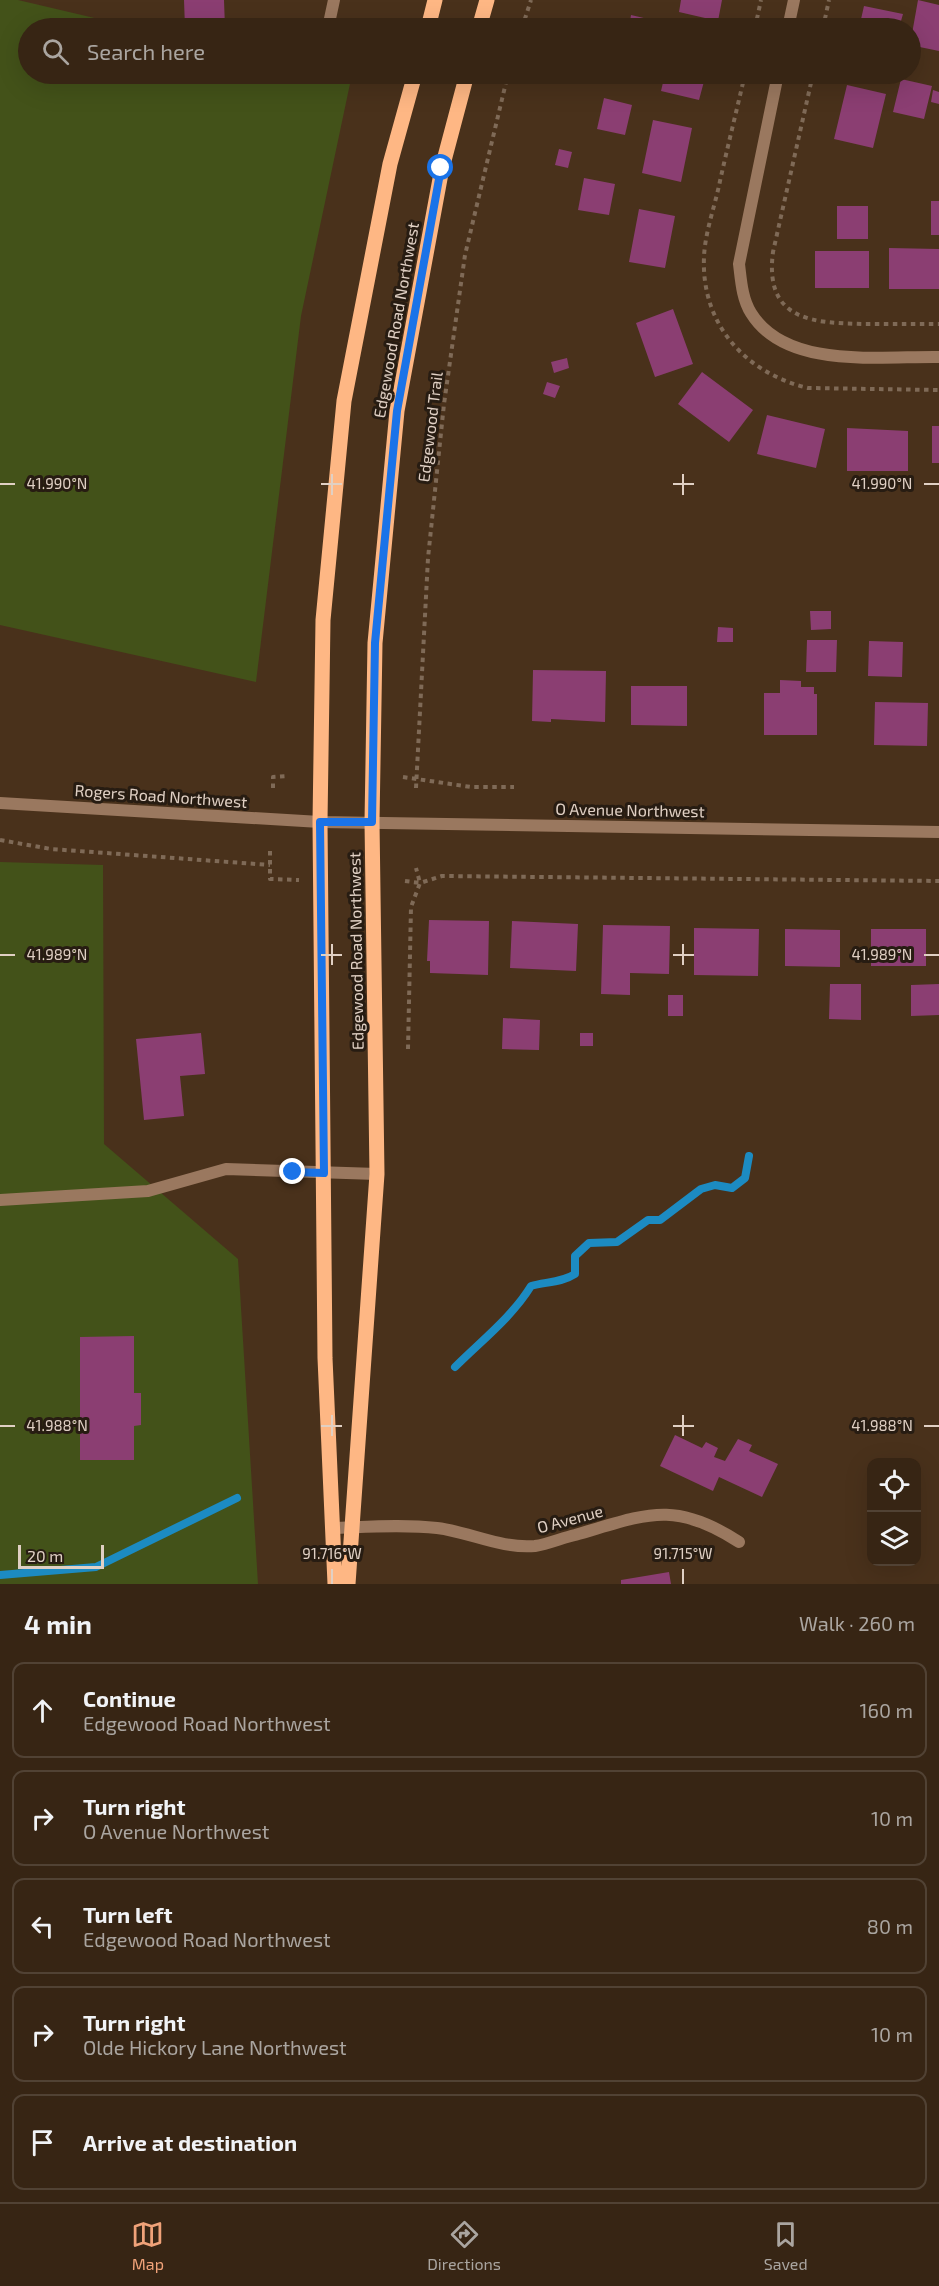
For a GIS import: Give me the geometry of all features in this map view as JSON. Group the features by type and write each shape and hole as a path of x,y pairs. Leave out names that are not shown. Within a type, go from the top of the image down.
{"main road":[{"path":"430,18 435,0"},
{"path":"482,18 487,0"},
{"name":"Edgewood Road Northwest","path":"334,1584 325,1358 320,822 323,620 344,401 390,164 412,84"},
{"name":"Edgewood Road Northwest","path":"348,1584 376,1174 372,822 375,643 397,411 441,168 464,84"}],"street":[{"path":"330,18 334,0"},
{"path":"790,18 794,0"},
{"path":"776,84 739,264 742,288 750,312 766,331 791,348 819,355 939,357"},
{"name":"Rogers Road Northwest","path":"0,803 320,822"},
{"name":"O Avenue Northwest","path":"320,822 939,832"},
{"path":"0,1200 148,1191 226,1169 376,1174"},
{"name":"O Avenue","path":"332,1528 435,1528 473,1534 491,1542 535,1546 638,1517 675,1513 710,1524 739,1542"}],"path":[{"path":"525,18 531,0"},
{"path":"757,18 761,0"},
{"path":"825,18 829,0"},
{"name":"Edgewood Trail","path":"416,788 428,558 444,404 465,255 506,84"},
{"path":"743,84 704,255 709,302 728,341 762,371 808,388 939,390"},
{"path":"811,84 773,252 772,275 780,296 796,314 821,323 939,324"},
{"path":"273,788 273,777 288,776"},
{"path":"403,777 471,787 514,787"},
{"path":"0,840 51,849 270,865"},
{"path":"270,851 270,879 299,880"},
{"path":"408,1049 411,907 420,883 416,868"},
{"path":"405,880 420,883 442,876 939,881"}],"green space":[{"path":"0,0 18,0 94,18 18,18 18,84 350,84 301,316 256,682 0,625"},
{"path":"0,862 103,865 104,1144 238,1259 258,1584 0,1584"}],"building":[{"path":"184,0 224,0 225,18 185,18"},
{"path":"681,0 722,0 719,18 705,18 679,12"},
{"path":"918,0 939,5 939,51 921,47 921,18 915,18"},
{"path":"864,6 903,14 902,18 861,18"},
{"path":"663,84 703,84 699,100 661,91"},
{"path":"900,84 932,86 924,119 893,112"},
{"path":"847,85 886,94 873,148 834,139"},
{"path":"933,90 939,92 939,104 931,102"},
{"path":"604,98 632,105 625,135 597,129"},
{"path":"653,120 692,128 681,182 642,173"},
{"path":"559,149 572,152 568,168 555,165"},
{"path":"584,178 615,184 609,215 578,210"},
{"path":"931,201 939,201 939,235 931,235"},
{"path":"837,206 868,206 868,239 837,239"},
{"path":"639,209 675,216 665,268 629,262"},
{"path":"889,248 939,249 939,289 889,289"},
{"path":"815,251 869,251 869,288 815,288"},
{"path":"673,309 693,364 655,377 636,323"},
{"path":"567,358 569,368 554,373 551,362"},
{"path":"702,372 753,410 729,442 678,404"},
{"path":"547,382 560,386 555,398 543,394"},
{"path":"767,415 825,429 816,468 757,454"},
{"path":"932,426 939,426 939,463 932,463"},
{"path":"847,428 908,431 908,471 847,471"},
{"path":"810,611 831,611 831,629 811,630"},
{"path":"718,627 733,628 733,642 717,642"},
{"path":"807,640 837,640 836,672 806,672"},
{"path":"869,641 903,642 902,677 868,676"},
{"path":"533,670 606,671 605,722 551,719 551,722 532,721"},
{"path":"780,680 801,681 801,687 814,687 814,694 817,694 817,735 764,735 764,693 780,693"},
{"path":"631,686 687,686 687,726 631,725"},
{"path":"875,702 928,703 927,746 874,745"},
{"path":"429,920 489,921 488,975 430,973 430,961 427,961"},
{"path":"512,921 578,924 576,971 510,968"},
{"path":"603,925 670,926 669,974 630,973 630,995 601,994"},
{"path":"694,928 759,929 758,976 694,975"},
{"path":"785,929 840,930 840,967 785,966"},
{"path":"871,929 926,929 926,966 871,966"},
{"path":"830,984 861,984 861,1020 829,1019"},
{"path":"939,984 939,1015 911,1016 911,985"},
{"path":"668,995 683,995 683,1016 668,1016"},
{"path":"503,1018 540,1020 539,1050 502,1049"},
{"path":"201,1033 205,1074 180,1076 184,1116 144,1120 136,1039"},
{"path":"580,1033 593,1033 593,1046 580,1046"},
{"path":"134,1336 134,1393 141,1393 141,1425 134,1426 134,1460 80,1460 80,1337"},
{"path":"675,1435 702,1448 706,1442 718,1448 714,1457 725,1461 738,1439 752,1445 749,1451 778,1464 762,1497 719,1477 713,1491 660,1466"},
{"path":"669,1572 671,1584 621,1584 621,1580"}],"waterway":[{"path":"455,1367 505,1318 531,1286 560,1280 575,1274 575,1256 589,1243 617,1242 648,1220 660,1220 701,1189 715,1185 732,1188 745,1178 749,1156"},
{"path":"0,1575 96,1567 237,1498"}],"route":[{"path":"293,1172 324,1173 320,822 372,822 375,643 397,411 441,168"}]}
